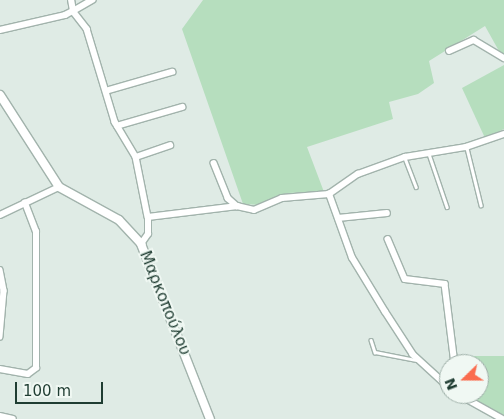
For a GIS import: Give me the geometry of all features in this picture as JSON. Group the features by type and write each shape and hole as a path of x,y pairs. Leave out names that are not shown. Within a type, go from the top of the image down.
{"street":[{"path":"71,0 74,10 93,44 117,126 136,157 148,217 148,234 141,244"},
{"path":"0,30 74,10 92,0"},
{"path":"449,51 474,40 504,58"},
{"path":"106,90 172,72"},
{"name":"Μαρκοπούλου","path":"0,94 59,187 119,220 141,244 210,419"},
{"path":"117,126 182,107"},
{"path":"148,217 237,206 254,210 282,198 329,194 358,174 405,157 466,147 504,134"},
{"path":"136,157 170,144"},
{"path":"214,163 228,198 237,206"},
{"path":"0,215 59,187"},
{"path":"329,194 355,263 422,363 439,379"},
{"path":"0,369 28,374 36,368 36,232 25,204"},
{"path":"338,218 387,213"},
{"path":"388,239 406,279 445,284 454,354"},
{"path":"0,270 4,290 0,337"},
{"path":"476,404 503,419"},
{"path":"0,416 13,419"}],"lane":[{"path":"466,147 481,205"},
{"path":"429,152 447,207"},
{"path":"405,157 416,187"},
{"path":"370,340 375,352 422,363"}],"green space":[{"path":"203,0 504,0 504,60 485,26 429,61 434,83 418,94 389,102 393,119 307,147 324,192 287,193 262,205 243,204 182,29"},
{"path":"504,65 504,129 485,138 462,88"},
{"path":"489,356 504,356 504,417 480,404 489,404"}]}
